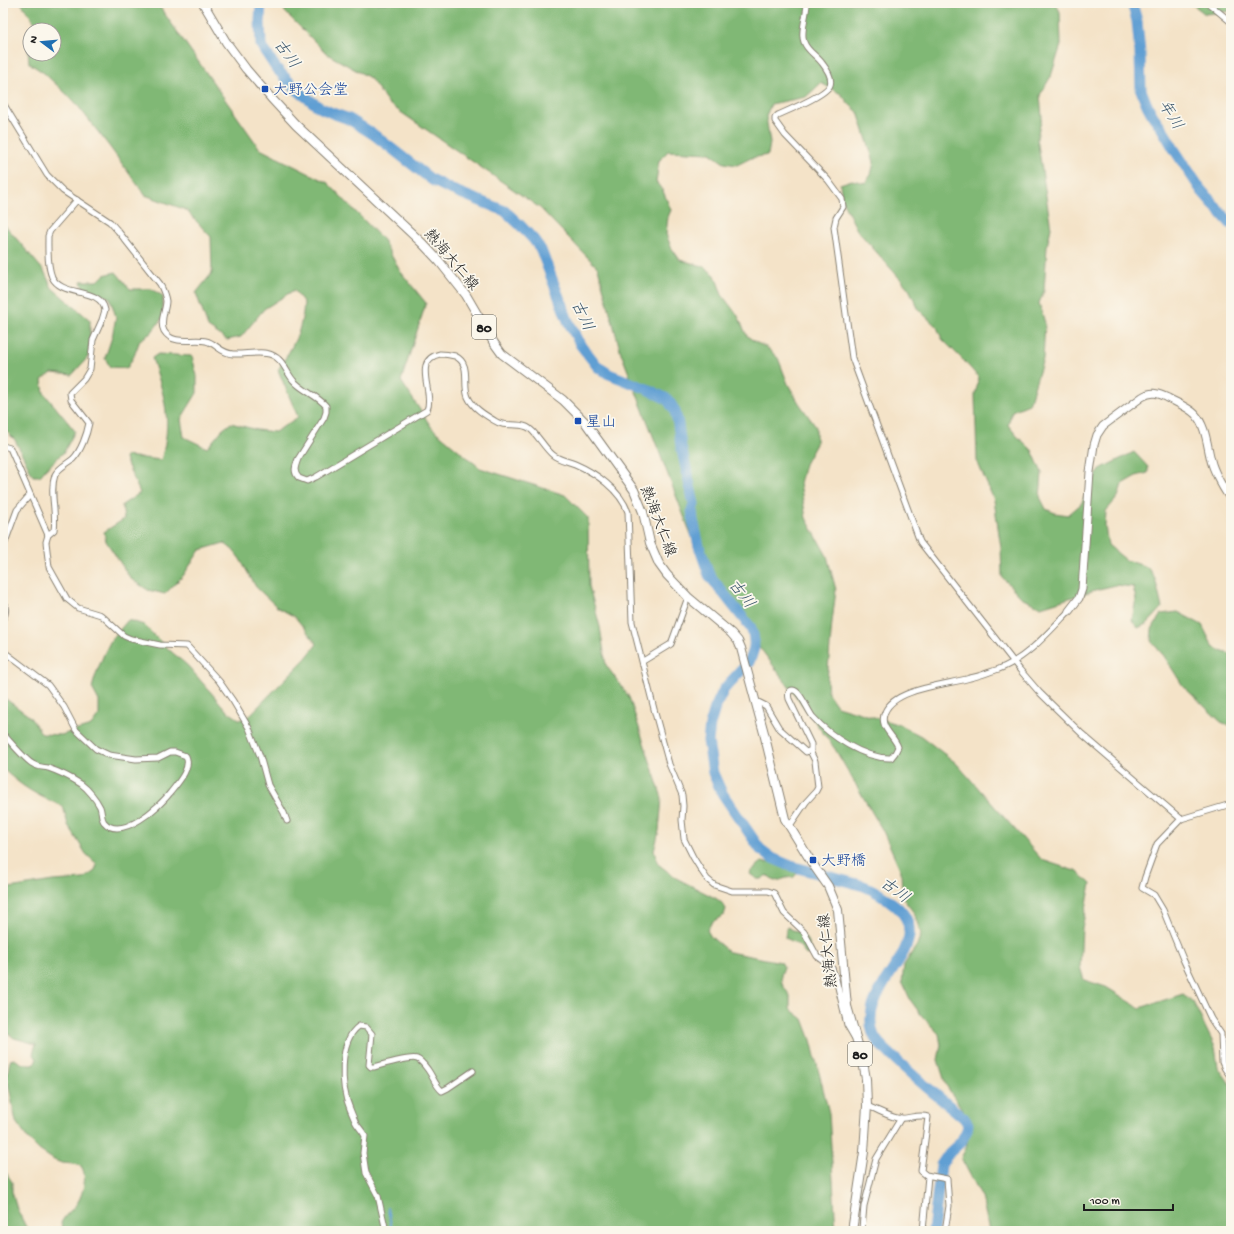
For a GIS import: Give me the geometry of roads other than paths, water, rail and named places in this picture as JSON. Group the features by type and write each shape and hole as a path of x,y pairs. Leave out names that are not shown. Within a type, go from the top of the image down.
{"main road":[{"name":"熱海大仁線","path":"203,3 226,42 246,69 271,98 296,125 384,207 439,261 466,295 502,354 563,400 585,422 636,494 643,512 650,543 659,564 667,575 688,597 734,636 741,648 756,702 781,808 789,827 824,880 838,910 847,1006 863,1062 866,1079 867,1106 864,1152 852,1231"}],"street":[{"path":"808,3 802,32 803,41 806,47 827,69 831,79 830,86 808,101 778,115 775,120 785,135 828,180 842,200 843,207 836,218 834,227 852,358 920,542 1039,692 1082,734 1181,819"},
{"path":"1208,3 1231,22"},
{"path":"3,103 47,175 63,191 110,222 160,284 166,299 162,323 163,329 167,334 178,340 208,341 221,351 231,354 271,354 279,360 298,386 323,402 326,406 324,418 295,466 296,475 302,480 306,481 316,477 427,410 428,403 425,368 429,360 440,354 451,355 463,362 466,374 467,394 471,403 476,408 499,424 517,424 530,429 555,457 576,464 604,481 624,503 629,518 632,622 669,764 682,796 682,830 684,839 707,879 721,888 732,891 768,891 774,893 784,913 804,932 817,956 832,968 836,979 846,1026 856,1039"},
{"path":"77,200 53,227 48,236 50,271 53,279 58,285 69,290 93,296 103,305 105,310 93,340 90,369 84,379 70,393 71,400 89,423 88,430 77,454 58,471 55,477 53,500 56,521 54,530 48,535 46,542 49,567 67,600 78,608 101,615 124,636 131,639 160,645 187,646 219,680 249,728 260,756 268,785 287,821"},
{"path":"789,827 806,802 816,791 818,786 815,761 810,751 812,748 811,744 789,699 788,694 790,691 793,690 799,692 804,703 813,716 834,737 873,756 891,758 898,747 886,731 883,722 884,713 890,705 908,694 970,678 1014,662 1044,637 1069,611 1079,598 1082,589 1090,472 1094,445 1098,435 1103,426 1142,397 1154,392 1180,404 1194,414 1200,421 1203,429 1212,465 1231,499"},
{"path":"3,446 10,448 48,535"},
{"path":"3,548 17,510 30,495"},
{"path":"643,661 671,644 688,597"},
{"path":"3,600 6,608 3,618"},
{"path":"3,651 48,685 64,707 76,730 96,750 136,759 158,758 170,752 175,752 186,756 188,759 184,774 164,800 137,822 124,827 108,826 103,821 100,808 83,785 66,775 32,764 3,734"},
{"path":"756,702 766,706 775,723 796,745 806,752 810,751"},
{"path":"1231,804 1181,819 1157,844 1142,888 1154,895 1163,910 1183,959 1208,1013 1221,1034 1222,1062 1231,1077"},
{"path":"386,1231 378,1196 366,1173 363,1153 365,1136 356,1123 347,1099 342,1061 349,1038 359,1026 366,1027 372,1034 369,1065 371,1067 408,1058 416,1059 429,1071 437,1086 442,1091 472,1071"},
{"path":"867,1106 894,1117 928,1117 921,1171 930,1176 947,1179 949,1206 945,1231"},
{"path":"864,1231 862,1229 862,1224 864,1206 876,1159 901,1118"},
{"path":"924,1231 930,1176"}],"waterway":[{"name":"古川","path":"261,3 261,45 276,68 297,90 319,107 349,119 373,134 432,180 450,189 505,211 534,240 541,250 568,321 580,344 598,367 609,374 647,389 667,399 675,411 694,504 692,510 693,520 699,546 709,575 751,628 754,641 754,649 749,662 724,689 715,708 710,725 708,741 713,773 722,793 760,849 772,858 791,866 864,886 880,894 895,905 907,920 909,936 904,951 875,1000 871,1018 875,1039 917,1079 964,1118 968,1124 967,1130 961,1142 949,1153 941,1165 933,1231"},
{"name":"年川","path":"1132,3 1137,21 1141,90 1147,105 1201,190 1231,224"},
{"path":"388,1208 392,1231"}],"place":[{"name":"大野公会堂","path":"265,89"},
{"name":"星山","path":"578,421"},
{"name":"大野橋","path":"813,860"}]}
